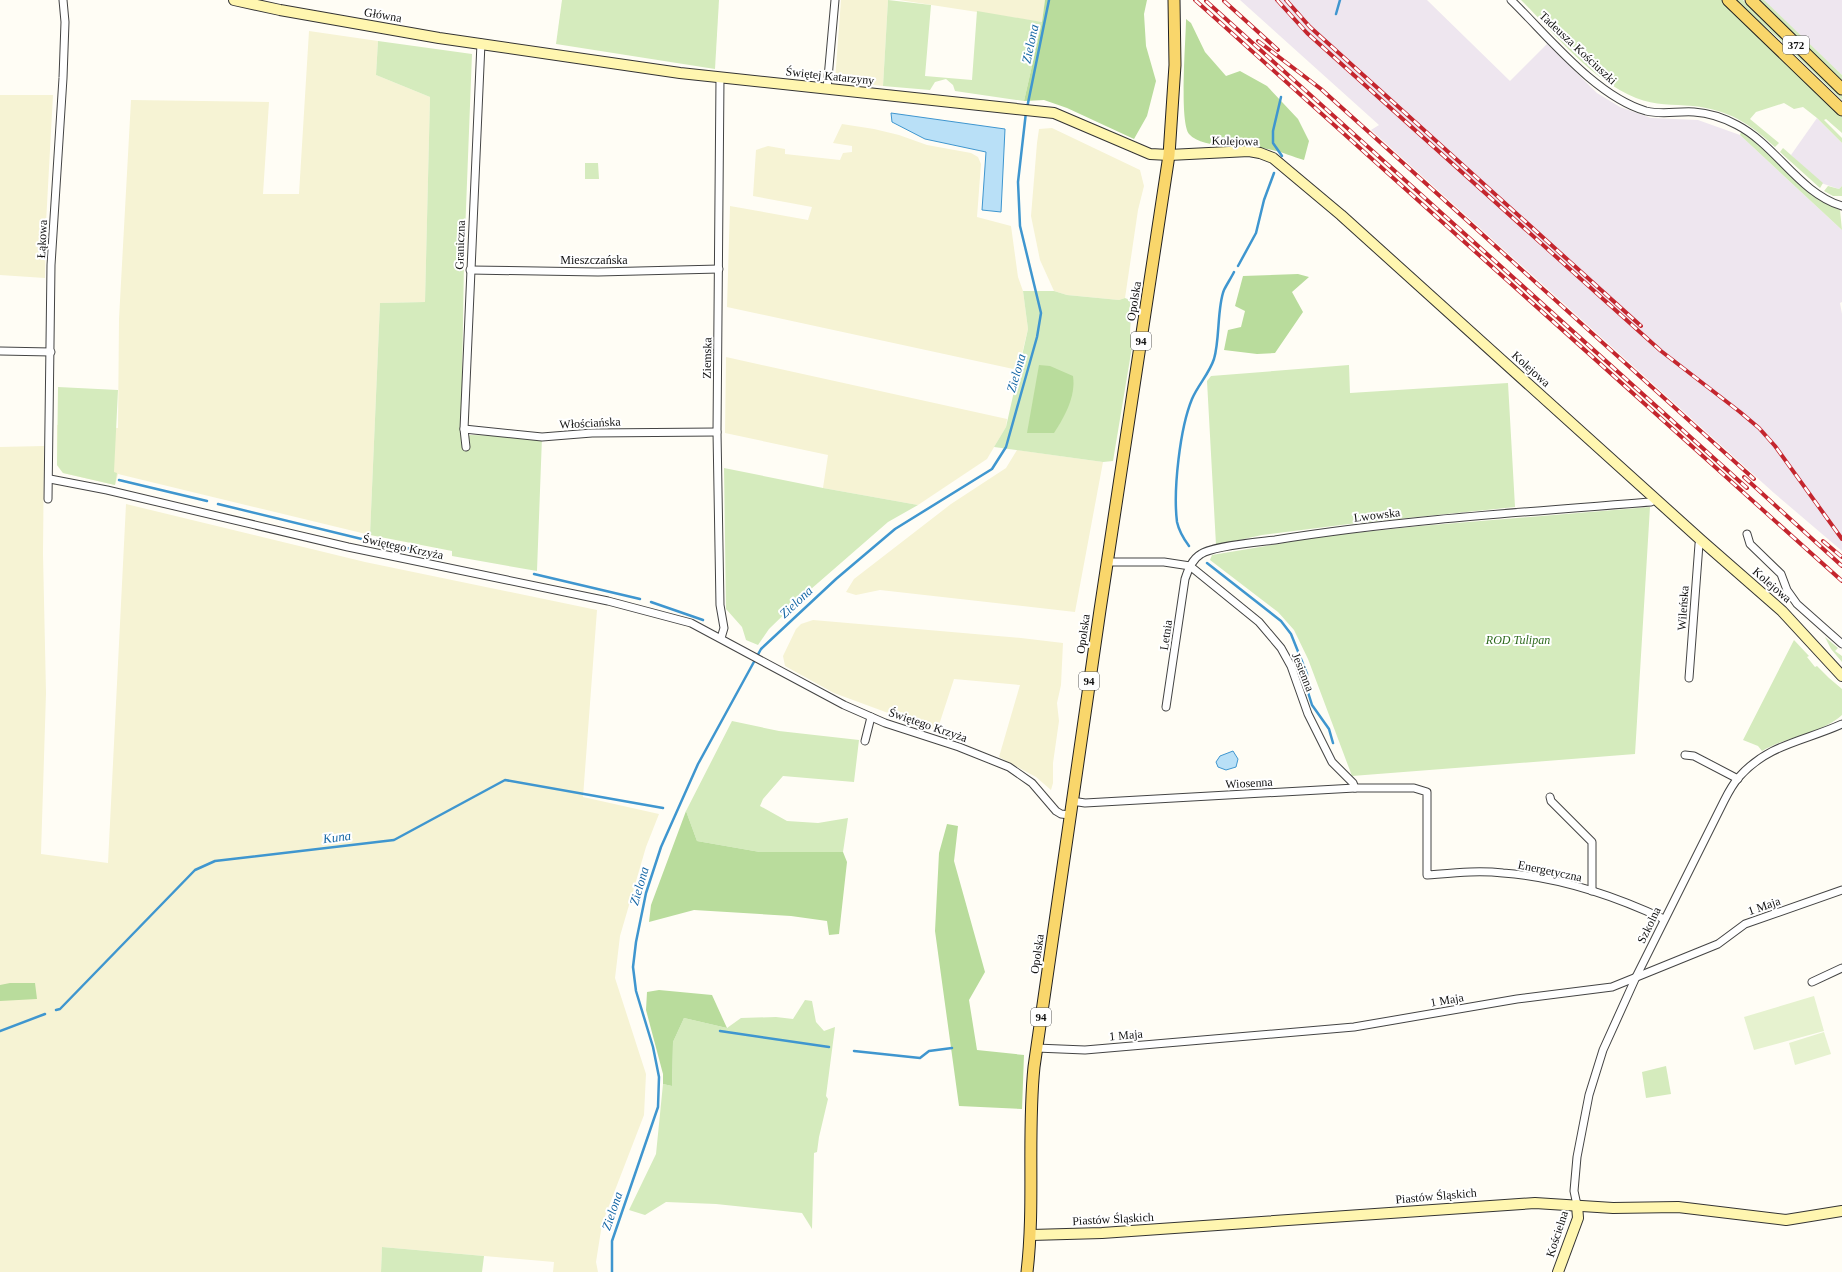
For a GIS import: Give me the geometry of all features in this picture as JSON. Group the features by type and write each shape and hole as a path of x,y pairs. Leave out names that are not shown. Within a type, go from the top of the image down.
{"main road":[{"name":"Opolska","path":"1027,1272 1031,1235 1031,1105 1036,1048 1169,155 1175,65 1174,0"},
{"name":"372","path":"1728,0 1842,110"},
{"name":"372","path":"1751,0 1842,90"}],"street":[{"name":"Łąkowa","path":"48,499 50,479 51,265 65,22 63,0"},
{"name":"Główna","path":"234,0 327,18 481,43"},
{"path":"827,89 835,0"},
{"name":"Tadeusza Kościuszki","path":"1511,0 1593,80 1622,101 1646,111 1661,113 1694,112 1715,116 1736,124 1758,139 1818,194 1842,206"},
{"name":"Świętej Katarzyny","path":"481,43 720,78 1041,111 1063,116 1150,154 1169,155"},
{"name":"Graniczna","path":"466,448 464,429 481,43"},
{"name":"Ziemska","path":"720,78 717,432 720,605 724,628 721,638"},
{"name":"Kolejowa","path":"1169,155 1249,151 1260,152 1273,158 1341,215 1702,541 1782,611 1842,676"},
{"name":"Mieszczańska","path":"470,270 598,272 719,270"},
{"path":"0,351 51,352"},
{"name":"Włościańska","path":"464,429 542,437 592,432 717,432"},
{"name":"Świętego Krzyża","path":"50,479 107,490 348,547 608,602 691,623 844,705 886,723 959,747 1009,767 1032,783 1056,811 1061,814 1070,815"},
{"name":"Lwowska","path":"1190,566 1200,554 1207,551 1320,532 1519,512 1651,502 1656,499"},
{"path":"1747,534 1750,544 1781,574 1787,590 1797,604 1842,644"},
{"name":"Wileńska","path":"1689,678 1699,544 1702,541"},
{"path":"1108,562 1164,562 1190,566"},
{"name":"Letnia","path":"1166,707 1185,579 1190,566"},
{"name":"Jesienna","path":"1190,566 1232,598 1272,636 1291,666 1308,714 1332,762 1353,783 1354,788"},
{"path":"865,741 871,717"},
{"name":"Szkolna","path":"1577,1205 1574,1191 1577,1157 1589,1096 1603,1050 1636,976 1724,801 1738,779 1763,755 1782,745 1842,724"},
{"path":"1685,755 1694,756 1738,779"},
{"name":"Wiosenna","path":"1072,801 1085,803 1354,788 1414,788 1427,792 1427,875"},
{"path":"1550,796 1551,801 1592,842 1592,891"},
{"name":"Energetyczna","path":"1427,875 1503,873 1559,882 1592,891 1664,919"},
{"name":"1 Maja","path":"1036,1048 1085,1050 1354,1027 1517,999 1612,987 1718,944 1745,924 1842,890"},
{"path":"1812,982 1842,968"},
{"name":"Piastów Śląskich","path":"1031,1235 1102,1233 1535,1202 1613,1208 1678,1207 1786,1220 1842,1211"},
{"name":"Kościelna","path":"1558,1272 1578,1218 1577,1205"}],"shaded area":[{"path":"841,0 888,0 883,86 835,81"},
{"path":"899,0 1045,0 1042,22"},
{"path":"1240,0 1427,0 1510,81 1547,44 1597,93 1620,107 1651,118 1698,120 1740,135 1842,230 1842,302 1840,303 1842,314 1842,551 1774,493 1371,130 1379,125"},
{"path":"1764,0 1842,0 1842,75 1766,3"},
{"path":"309,31 378,41 376,75 430,97 425,302 380,303 370,535 118,474 115,485 63,473 57,465 57,425 118,428 119,319 131,100 269,102 263,194 299,194"},
{"path":"0,95 53,95 46,223 45,278 0,275"},
{"path":"1817,118 1842,143 1842,186 1839,189 1821,183 1791,155"},
{"path":"842,124 899,135 927,145 971,153 978,157 981,164 977,217 1011,226 1018,277 1023,291 1028,329 1018,370 727,307 730,206 808,220 812,207 753,196 756,150 768,146 785,149 785,154 840,160 843,153 852,152 852,146 833,143"},
{"path":"1052,128 1140,170 1144,186 1138,210 1125,298 1119,300 1067,295 1054,291 1040,260 1031,216 1037,143 1039,129"},
{"path":"726,357 1007,419 1006,427 987,459 918,505 823,488 828,455 725,433"},
{"path":"44,446 43,554 46,693 41,854 108,863 126,504 365,562 597,610 583,797 659,814 646,847 620,936 615,978 646,1074 644,1115 602,1224 596,1262 598,1272 553,1272 554,1262 382,1247 381,1272 0,1272 0,447"},
{"path":"1017,450 1103,462 1075,612 880,590 856,595 846,592 854,579 951,504 1006,468"},
{"path":"813,620 1063,643 1061,685 1057,703 1059,721 1051,790 1036,777 999,757 1020,685 954,679 937,731 834,693 785,666 783,656 796,629 801,624"}],"green space":[{"path":"562,0 719,0 715,69 556,44"},
{"path":"888,0 931,5 925,76 972,80 977,11 1042,22 1024,101 955,91 953,85 946,79 935,82 930,90 883,86"},
{"path":"1045,0 1147,0 1144,14 1146,46 1156,81 1147,116 1134,139 1067,108 1044,100 1024,101 1042,22"},
{"path":"1521,0 1723,0 1842,117 1842,133 1826,119 1824,120 1842,138 1842,143 1817,118 1803,107 1794,109 1784,103 1756,112 1750,119 1779,143 1775,147 1756,131 1728,114 1693,106 1657,104 1636,98 1619,90 1589,68 1574,55"},
{"path":"1735,0 1743,0 1842,96 1842,100 1778,38"},
{"path":"1757,0 1764,0 1842,75 1842,82"},
{"path":"1186,19 1191,23 1205,52 1226,76 1240,71 1267,86 1298,119 1309,141 1304,160 1263,148 1205,143 1189,134 1184,113"},
{"path":"378,41 472,54 464,260 461,444 470,435 542,437 537,571 452,556 452,551 370,535 380,303 425,302 430,97 376,75"},
{"path":"1741,132 1754,141 1812,194 1840,210 1842,230 1740,135"},
{"path":"1783,148 1823,183 1820,188 1780,152"},
{"path":"585,163 598,163 599,179 585,179"},
{"path":"1828,186 1839,189 1842,186 1842,196 1833,196 1824,191"},
{"path":"1298,274 1309,277 1292,292 1303,312 1275,353 1257,354 1224,350 1228,330 1241,327 1245,311 1235,306 1243,276"},
{"path":"1023,291 1054,291 1067,295 1119,300 1125,298 1132,301 1130,332 1132,347 1113,461 1103,462 994,447 1006,427 1028,329"},
{"path":"1039,365 1050,366 1073,376 1073,391 1069,406 1054,433 1027,433"},
{"path":"1349,365 1350,393 1508,383 1515,507 1349,524 1262,535 1216,545 1207,381 1211,376"},
{"path":"58,387 118,390 114,472 117,473 115,485 63,473 57,465"},
{"path":"724,468 918,505 888,522 803,596 769,629 758,645 746,640 742,627 726,609"},
{"name":"ROD Tulipan","path":"1650,507 1635,754 1352,776 1308,659 1294,630 1278,612 1210,560 1212,555 1325,536 1420,526"},
{"path":"1825,637 1838,648 1835,651 1842,656 1842,662 1831,649"},
{"path":"1794,640 1809,656 1807,657 1815,667 1817,666 1842,689 1842,715 1824,727 1762,751 1758,746 1743,740"},
{"path":"732,721 779,731 859,740 854,782 783,776 763,799 760,806 787,821 818,823 848,818 843,852 760,852 697,841 686,811"},
{"path":"686,811 697,841 760,852 843,852 847,862 839,934 829,935 827,921 791,916 694,910 649,922 651,905"},
{"path":"947,824 958,826 954,861 985,972 969,1000 977,1050 1024,1055 1022,1109 959,1106 935,931 939,853"},
{"path":"10,983 35,983 37,999 0,1001 0,985"},
{"path":"659,990 712,995 727,1028 684,1018 673,1042 672,1086 663,1084 663,1074 646,1010 647,992"},
{"path":"1814,996 1824,1031 1754,1050 1744,1017"},
{"path":"805,1000 812,1001 816,1022 824,1031 835,1027 826,1096 828,1099 817,1152 814,1153 812,1229 802,1213 716,1204 666,1202 645,1215 629,1210 656,1154 663,1084 672,1086 673,1042 684,1018 727,1028 741,1018 776,1017 793,1019"},
{"path":"1824,1032 1831,1054 1795,1065 1789,1043"},
{"path":"1666,1066 1671,1094 1646,1098 1642,1072"},
{"path":"382,1247 484,1256 482,1272 381,1272"}],"water":[{"path":"891,113 1005,129 1001,212 982,210 986,152 925,139 892,122"},
{"path":"1233,751 1238,759 1236,767 1226,770 1218,767 1216,762 1220,756"}],"waterway":[{"name":"Zielona","path":"1027,108 1049,0"},
{"path":"1336,14 1340,0"},
{"path":"1281,97 1273,131 1273,143 1282,156"},
{"name":"Zielona","path":"612,1272 612,1241 658,1107 659,1077 653,1047 636,991 633,967 636,942 646,893 661,847 698,764 761,649 836,579 895,529 992,469 1006,447 1037,337 1041,313 1020,226 1018,182 1026,112"},
{"path":"1238,266 1256,233 1264,200 1274,173"},
{"path":"1189,546 1177,522 1176,493 1178,459 1184,426 1192,399 1214,359 1222,297 1224,290 1234,272"},
{"path":"119,480 207,501"},
{"path":"218,504 374,542"},
{"path":"385,544 432,553"},
{"path":"1207,563 1281,621 1291,634 1307,674 1307,689 1312,705 1329,729 1333,743"},
{"path":"534,574 640,599"},
{"path":"651,602 703,620"},
{"name":"Kuna","path":"56,1010 60,1009 195,870 215,861 394,840 505,780 663,808"},
{"name":"Kuna","path":"0,1031 45,1014"},
{"path":"720,1031 829,1047"},
{"path":"854,1051 920,1058 929,1051 952,1048"}],"railway":[{"path":"1195,0 1842,581"},
{"path":"1277,0 1307,33 1661,351 1759,428 1775,446 1842,539"},
{"path":"1286,0 1310,27 1641,326"},
{"path":"1206,1 1747,488"},
{"path":"1224,1 1278,50"},
{"path":"1258,41 1321,89 1754,479"},
{"path":"1744,477 1842,566"},
{"path":"1823,541 1842,557"}]}
